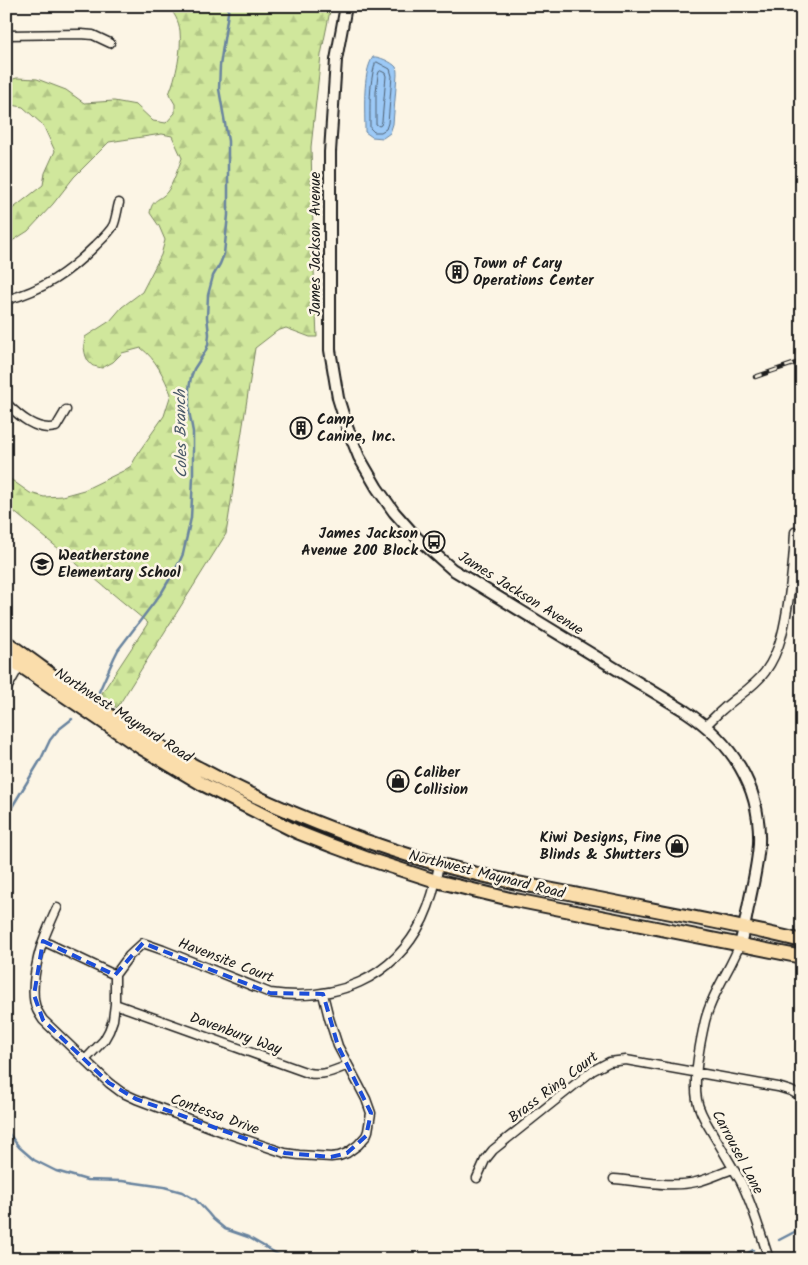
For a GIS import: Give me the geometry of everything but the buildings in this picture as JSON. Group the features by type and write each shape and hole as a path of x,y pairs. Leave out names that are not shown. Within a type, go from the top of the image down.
{"main road":[{"name":"Northwest Maynard Road","path":"6,642 137,733 189,763 276,805 375,844 439,864 506,881 745,927 802,941"},
{"name":"Northwest Maynard Road","path":"6,656 140,748 204,785 297,832 330,846 436,881 510,899 802,957"}],"street":[{"name":"James Jackson Avenue","path":"346,6 336,60 330,152 330,350 338,398 350,436 359,457 394,512 417,538 452,569 661,696 698,720 720,740 736,761 749,786 759,830 757,862 740,944"},
{"path":"6,35 81,34 93,35 110,42"},
{"path":"6,300 45,286 73,267 114,225 119,203"},
{"path":"6,403 34,424 51,428 56,427 66,410"},
{"path":"706,726 722,709 748,690 764,674 779,647 784,629 794,564 795,532"},
{"path":"6,690 20,665"},
{"name":"Havensite Court","path":"115,975 129,956 143,943 270,993 287,995 323,994 344,989 365,980 392,961 411,939 422,920 436,881 439,864"},
{"name":"Contessa Drive","path":"57,908 38,957 34,988 37,1011 43,1020 109,1083 136,1100 223,1132 285,1152 331,1157 347,1153 358,1146 366,1136 371,1113 366,1099 338,1046 323,994"},
{"path":"43,941 115,975 114,1020 104,1040 85,1060"},
{"name":"Carrousel Lane","path":"740,944 737,954 714,996 705,1020 695,1088 697,1102 705,1121 748,1196 769,1259"},
{"name":"Davenbury Way","path":"115,1004 308,1073 328,1073 348,1065"},
{"name":"Brass Ring Court","path":"477,1178 485,1160 493,1150 592,1071 602,1064 609,1062 626,1060 696,1071 778,1087 802,1097"},
{"path":"614,1179 681,1184 695,1182 733,1169"}],"highlighted area":[{"path":"43,941 115,975 143,943 270,993 323,994 338,1046 371,1113 366,1136 347,1153 331,1157 285,1153 136,1099 109,1083 43,1020 34,995"}],"green space":[{"path":"168,6 331,6 321,55 311,147 317,337 310,337 286,328 277,331 255,348 226,534 117,708 100,696 148,623 6,505 6,476 30,493 44,497 62,496 84,490 131,466 164,416 171,394 159,369 146,352 141,348 122,353 113,362 101,368 93,366 88,360 84,349 84,341 85,337 110,321 122,307 142,292 161,255 165,240 159,226 150,213 151,208 154,202 169,189 182,158 172,136 162,134 109,142 74,177 53,204 28,231 9,243 6,241 6,214 43,185 45,173 55,151 43,125 23,107 6,104 6,81 17,78 37,79 66,90 84,103 114,101 136,105 153,121 166,123 175,113 175,104 169,94 178,63 180,46 179,27 174,14"}],"water":[{"path":"373,57 388,61 397,70 393,124 390,133 383,138 372,137 365,132 366,82 369,64"}],"waterway":[{"name":"Coles Branch","path":"98,694 118,650 162,592 179,563 183,554 191,518 193,432 189,411 189,389 194,369 208,345 208,295 213,276 224,254 228,215 228,141 219,89 220,66 229,6"},
{"name":"Coles Branch","path":"6,817 41,759 50,740 58,730 72,719"},
{"path":"6,1130 19,1147 34,1160 56,1171 87,1180 122,1181 164,1187 182,1192 196,1200 225,1229 248,1237 279,1255 294,1259"},
{"path":"779,1240 802,1228"},
{"path":"738,1259 753,1250"}],"railway":[{"path":"755,377 802,361"}],"place":[{"name":"Town of Cary Operations Center","path":"457,272"},
{"name":"Camp Canine, Inc.","path":"301,428"},
{"name":"James Jackson Avenue 200 Block","path":"434,542"},
{"name":"Weatherstone Elementary School","path":"42,564"},
{"name":"Caliber Collision","path":"398,781"},
{"name":"Kiwi Designs, Fine Blinds & Shutters","path":"677,846"}]}
